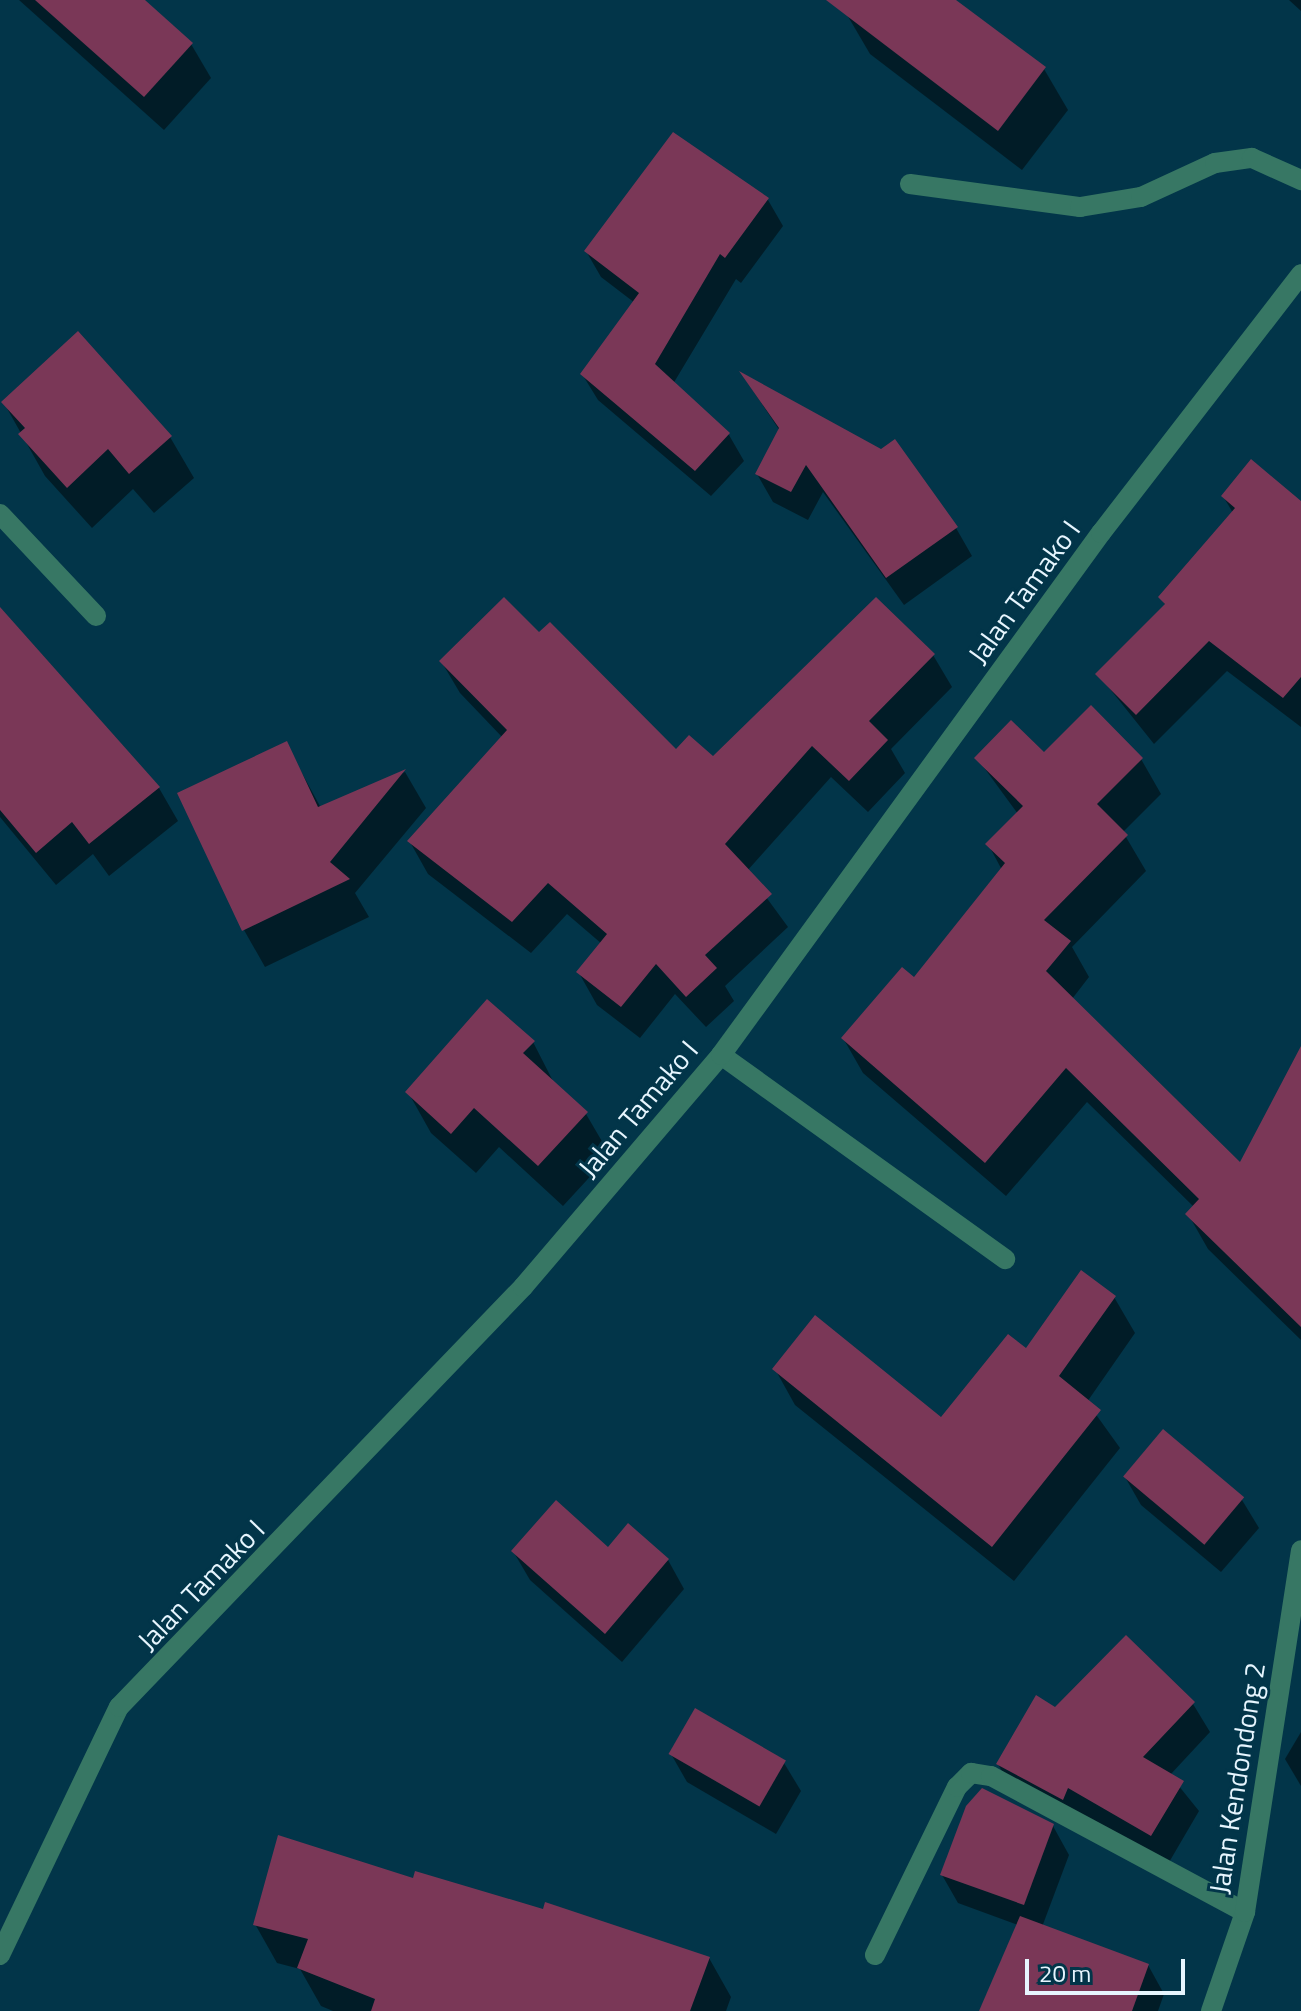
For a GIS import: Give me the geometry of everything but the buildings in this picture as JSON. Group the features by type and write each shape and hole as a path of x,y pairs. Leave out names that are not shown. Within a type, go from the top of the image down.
{"street":[{"path":"910,184 1080,207 1141,197 1215,163 1252,158 1301,180"},
{"name":"Jalan Tamako I","path":"0,1955 119,1707 523,1287 721,1055 1101,533 1301,274"},
{"path":"0,514 96,616"},
{"path":"721,1055 1005,1259"},
{"name":"Jalan Kendondong 2","path":"1211,2011 1245,1912 1300,1556"},
{"path":"875,1955 957,1787 971,1773 991,1776 1245,1912"}]}
